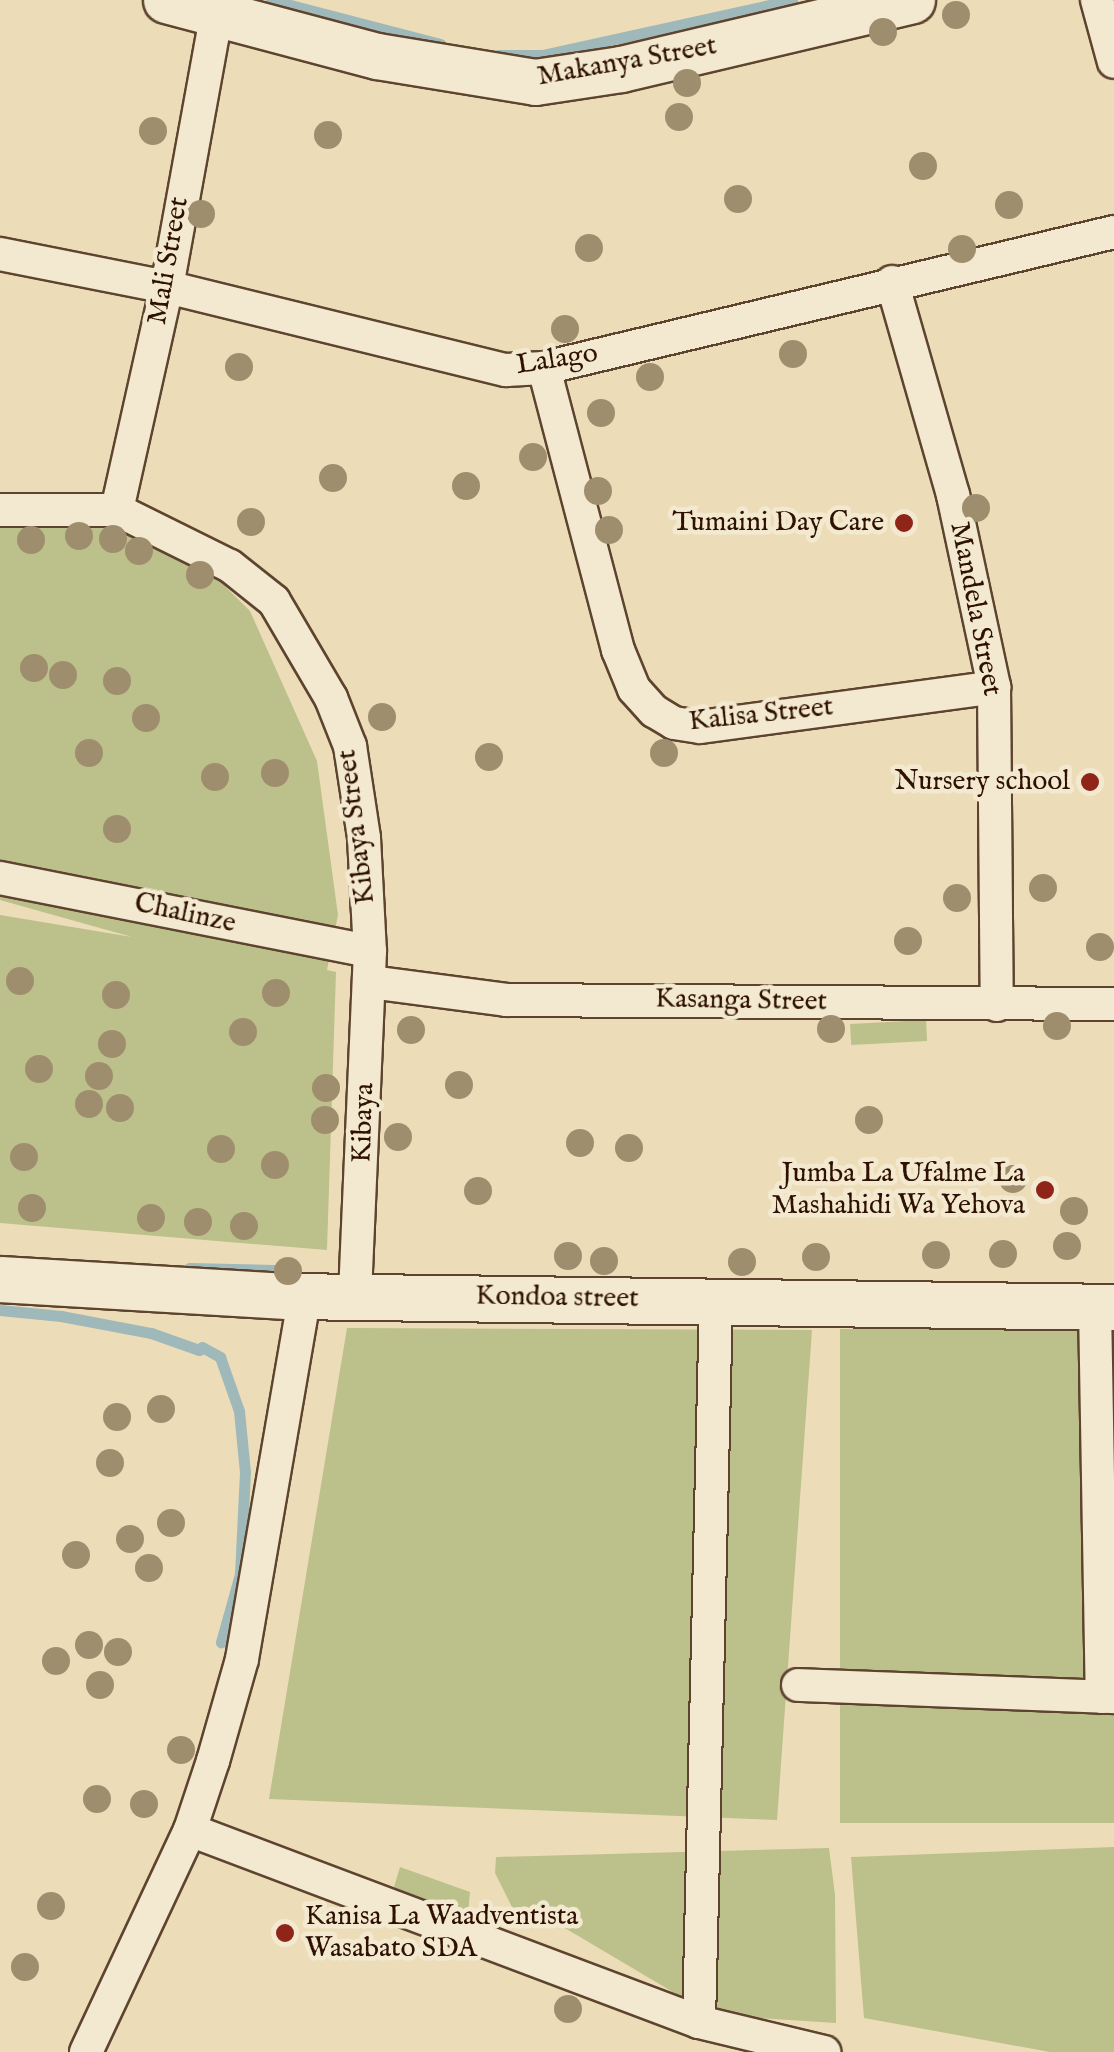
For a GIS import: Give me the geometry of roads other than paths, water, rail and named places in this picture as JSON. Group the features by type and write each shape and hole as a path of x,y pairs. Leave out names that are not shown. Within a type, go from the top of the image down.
{"street":[{"name":"Makanya Street","path":"166,0 376,56 535,82 621,68 912,0"},
{"path":"1097,0 1114,62"},
{"name":"Mali Street","path":"117,510 167,288 217,11"},
{"name":"Lalago","path":"0,254 167,288 506,370 544,368 1114,232"},
{"name":"Mandela Street","path":"892,282 953,495 994,687 997,1005"},
{"name":"Kalisa Street","path":"544,368 618,650 634,690 654,711 674,724 700,727 994,687"},
{"name":"Kibaya Street","path":"0,510 117,510 230,566 274,601 332,698 350,746 364,838 370,966"},
{"name":"Chalinze","path":"0,878 370,966"},
{"name":"Kasanga Street","path":"370,966 506,1000 1114,1004"},
{"name":"Kibaya","path":"355,1295 370,966"},
{"name":"Kondoa street","path":"0,1279 306,1295 1105,1307"},
{"path":"86,2052 190,1830 242,1659 306,1295"},
{"path":"699,2022 716,1300"},
{"path":"798,1685 1108,1697 1105,1307"},
{"path":"190,1830 699,2022 824,2052"}],"waterway":[{"path":"271,0 440,44"},
{"path":"498,55 542,55 792,0"},
{"path":"189,1268 275,1270"},
{"path":"0,1310 61,1316 151,1333 199,1350 202,1347 220,1357 239,1411 245,1472 240,1574 221,1642"}],"place":[{"name":"Tumaini Day Care","path":"904,523"},
{"name":"Nursery school","path":"1090,782"},
{"name":"Jumba La Ufalme La Mashahidi Wa Yehova","path":"1045,1190"},
{"name":"Kanisa La Waadventista Wasabato SDA","path":"285,1933"}]}
